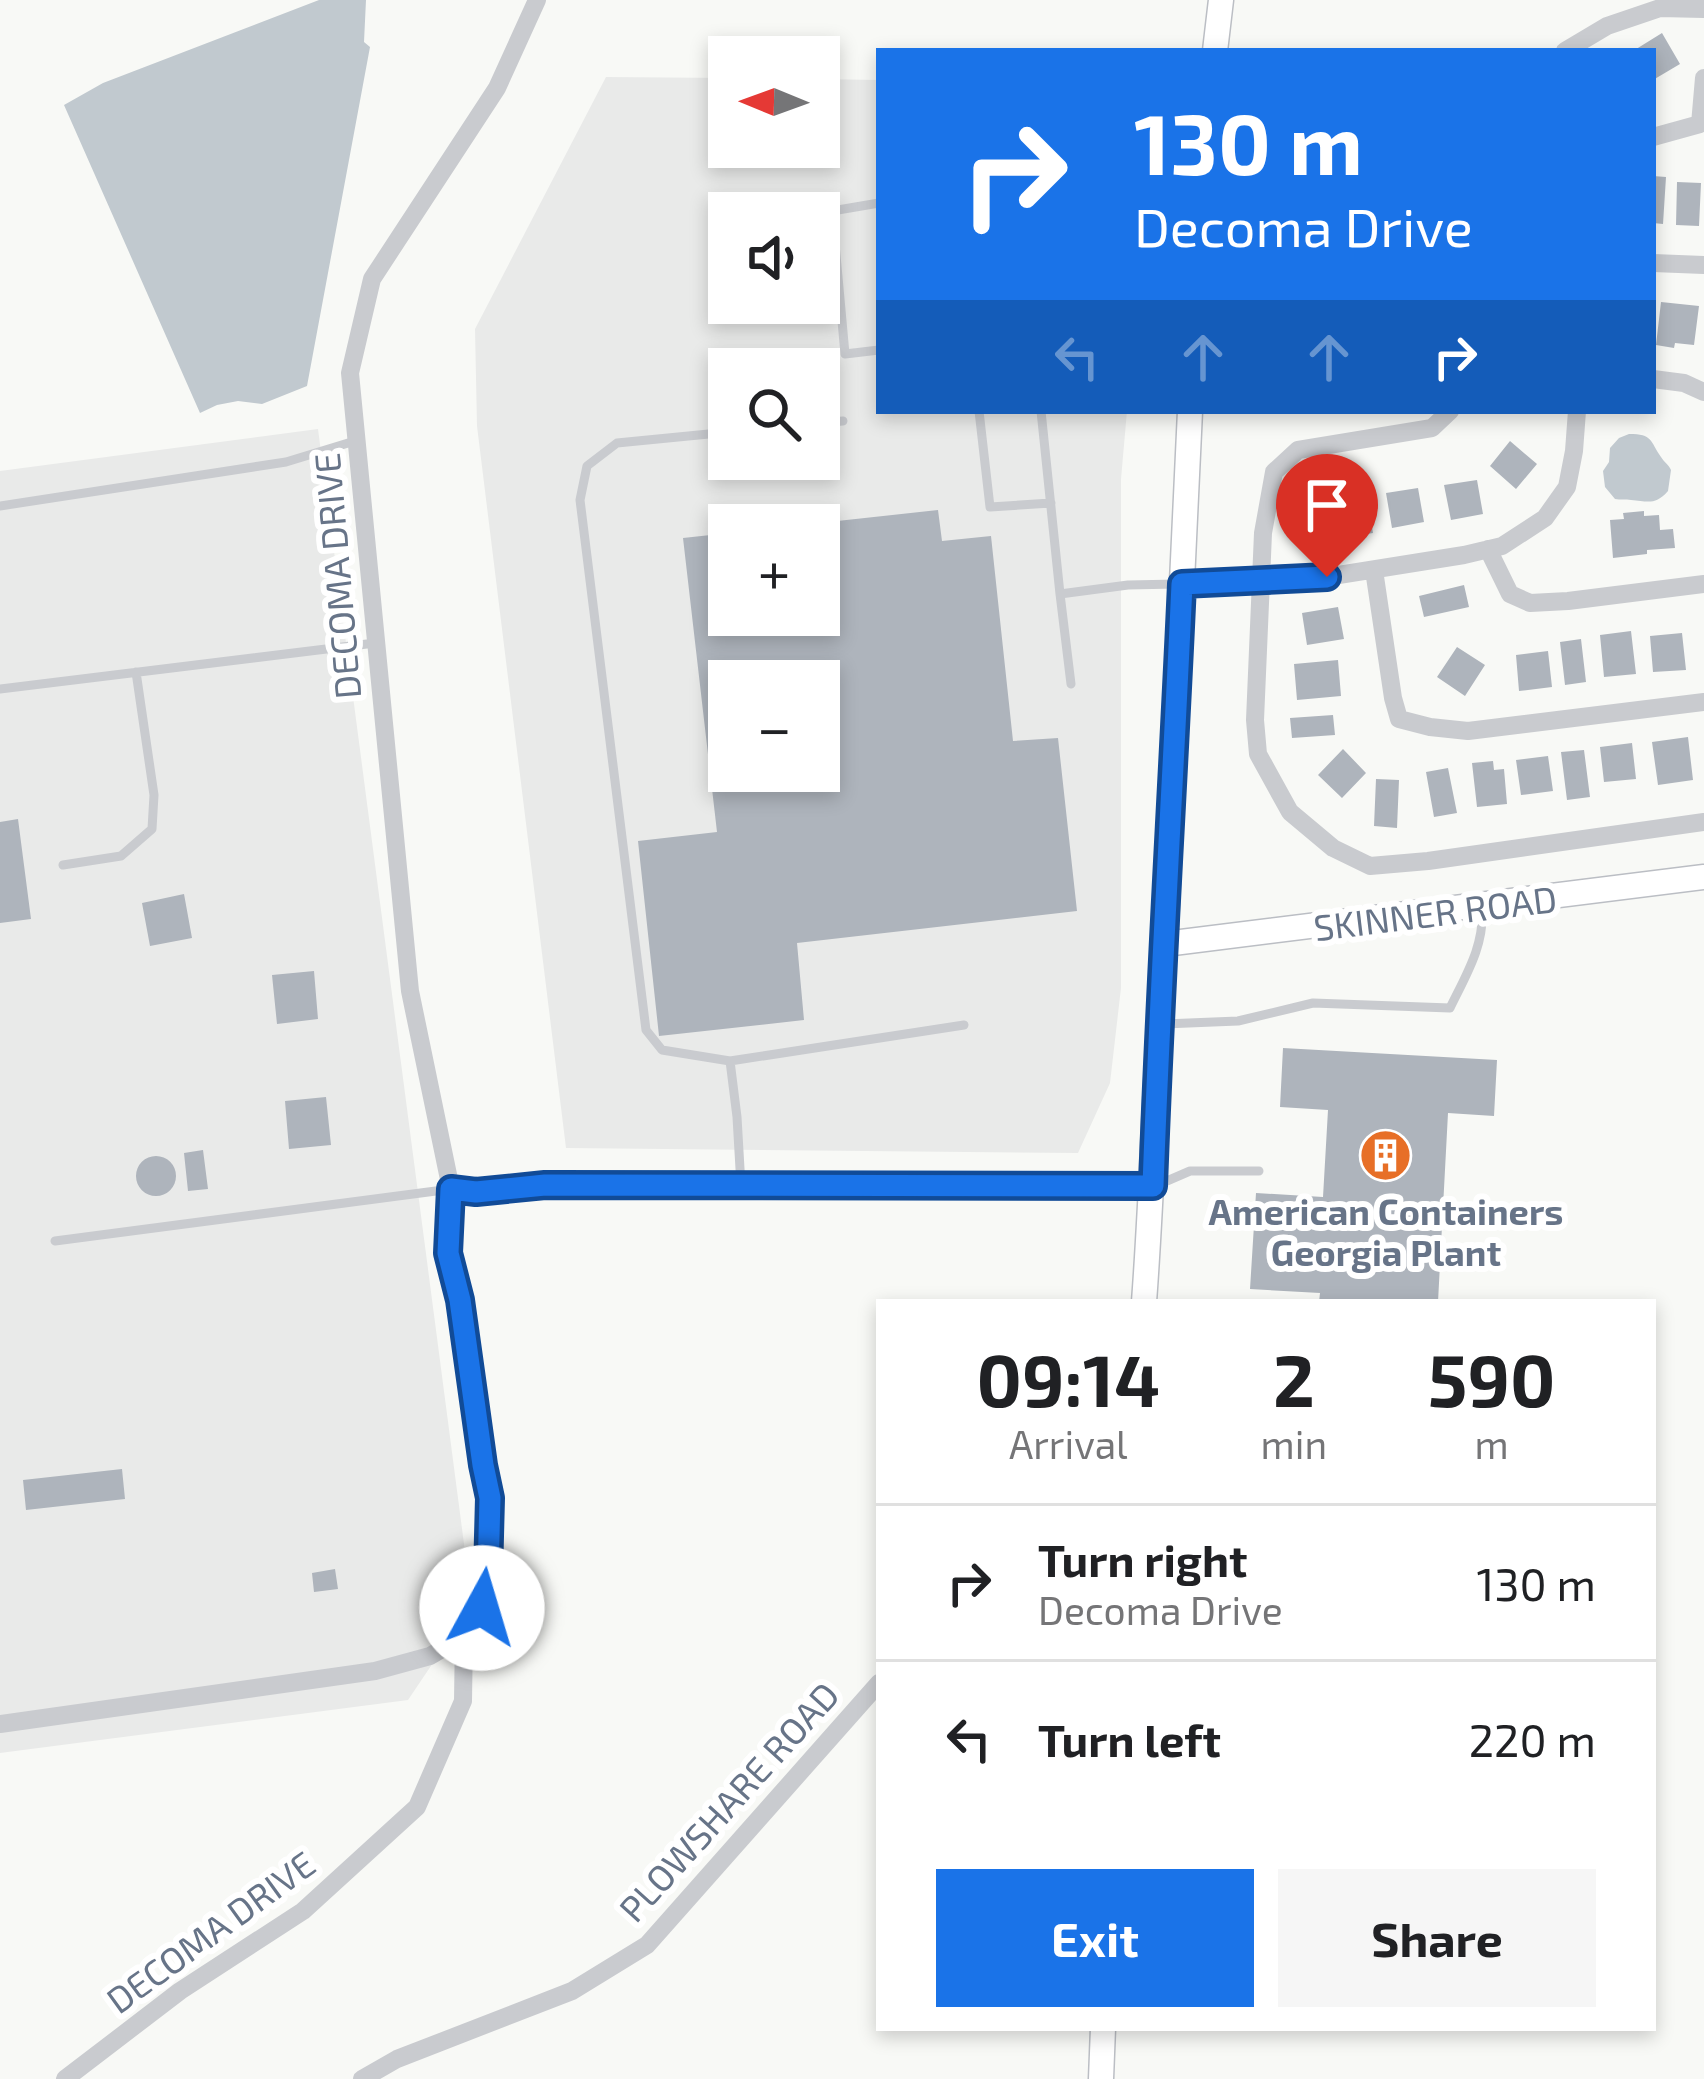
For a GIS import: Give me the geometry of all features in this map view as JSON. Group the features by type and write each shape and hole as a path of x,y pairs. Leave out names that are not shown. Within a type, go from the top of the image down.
{"street":[{"name":"DECOMA DRIVE","path":"65,2079 180,1991 303,1911 417,1807 463,1701 464,1636 482,1608 488,1574 490,1498 460,1300 448,1253 451,1189 410,991 350,373 372,279 497,88 537,0"},
{"path":"1215,48 1221,0"},
{"path":"1570,48 1606,26 1660,8 1704,8"},
{"path":"1656,136 1700,124 1704,78"},
{"path":"1656,263 1704,265"},
{"path":"1656,379 1684,382 1704,392"},
{"path":"1144,1299 1190,414"},
{"path":"1447,414 1432,428 1298,450 1274,472 1263,532 1255,720 1258,754 1290,812 1333,848 1370,866 1704,822"},
{"path":"1182,584 1327,577 1502,546 1545,518 1567,487 1577,414"},
{"path":"1489,549 1510,594 1530,603 1704,584"},
{"path":"1374,570 1399,719 1468,730 1704,702"},
{"name":"SKINNER ROAD","path":"1165,944 1704,877"},
{"path":"451,1189 1153,1186"},
{"path":"0,1724 375,1671 430,1656 464,1636"},
{"name":"PLOWSHARE ROAD","path":"362,2079 397,2059 572,1991 647,1945 876,1686"},
{"path":"1101,2079 1102,2031"}],"lane":[{"path":"876,204 832,211 845,354 876,350"},
{"path":"979,414 990,507 1051,503"},
{"path":"1041,414 1070,684"},
{"path":"708,434 617,443 587,466 580,500 646,1030 662,1050 730,1061 964,1024"},
{"path":"0,506 286,462 358,440"},
{"path":"1060,595 1182,584"},
{"path":"0,689 375,643"},
{"path":"63,865 122,856 152,829 154,794 136,672"},
{"path":"1158,1024 1238,1022 1313,1003 1450,1008 1475,957 1483,926 1481,906"},
{"path":"730,1061 741,1186"},
{"path":"1153,1186 1190,1171 1259,1171"},
{"path":"55,1240 451,1189"}],"shaded area":[{"path":"319,0 366,0 364,42 370,47 307,386 262,404 238,401 200,413 64,105 103,83"},
{"path":"606,77 708,78 708,168 840,168 840,79 876,80 876,414 1127,414 1121,479 1121,988 1110,1083 1078,1153 566,1148 477,426 475,329"},
{"path":"318,429 472,1605 408,1700 0,1753 0,471"},
{"path":"1629,434 1650,440 1671,470 1668,491 1655,501 1615,499 1605,487 1603,471 1610,448"}],"building":[{"path":"1662,33 1680,64 1656,78 1656,48 1638,48"},
{"path":"1656,176 1666,177 1663,224 1656,223"},
{"path":"1677,182 1701,183 1699,226 1676,225"},
{"path":"1661,302 1699,306 1694,345 1656,345"},
{"path":"1510,441 1537,464 1516,489 1490,466"},
{"path":"1477,480 1483,514 1451,520 1444,485"},
{"path":"1418,488 1424,522 1392,528 1386,493"},
{"path":"1321,494 1325,537 1304,539 1300,496"},
{"path":"1367,497 1373,533 1341,538 1336,502"},
{"path":"938,510 942,541 991,536 1013,741 1058,738 1077,911 797,943 804,1020 659,1036 638,841 717,832 712,792 840,792 840,660 708,660 708,754 683,538 708,535 708,636 840,636 840,521"},
{"path":"1644,511 1644,516 1659,515 1660,530 1673,529 1675,548 1613,558 1610,520"},
{"path":"1464,585 1469,607 1424,617 1419,596"},
{"path":"1338,607 1344,639 1307,645 1302,613"},
{"path":"1631,631 1636,674 1604,677 1600,635"},
{"path":"1682,633 1686,670 1653,672 1650,636"},
{"path":"1581,639 1586,682 1565,685 1560,642"},
{"path":"1457,647 1485,665 1465,696 1437,677"},
{"path":"1548,651 1552,687 1519,691 1516,655"},
{"path":"1338,660 1341,696 1297,700 1294,664"},
{"path":"1333,715 1335,735 1292,738 1290,718"},
{"path":"1688,737 1693,780 1658,785 1652,742"},
{"path":"1632,743 1636,779 1604,782 1600,747"},
{"path":"1343,749 1366,773 1342,798 1318,775"},
{"path":"1584,750 1590,797 1567,800 1561,752"},
{"path":"1548,756 1553,791 1521,795 1516,760"},
{"path":"1493,761 1494,770 1504,769 1507,804 1477,807 1472,763"},
{"path":"1448,768 1457,813 1434,817 1426,772"},
{"path":"1376,779 1399,780 1397,828 1374,826"},
{"path":"18,819 31,919 0,923 0,822"},
{"path":"184,894 192,938 150,946 142,903"},
{"path":"314,971 318,1019 277,1024 272,975"},
{"name":"American Containers Georgia Plant","path":"1283,1048 1497,1060 1494,1116 1448,1113 1438,1299 1319,1299 1320,1293 1250,1289 1256,1193 1323,1197 1328,1110 1280,1107"},
{"path":"326,1097 331,1145 289,1149 285,1101"},
{"path":"203,1150 208,1189 188,1191 184,1153"},
{"path":"156,1156 170,1162 176,1176 170,1190 156,1196 142,1190 136,1176 142,1162"},
{"path":"122,1469 125,1499 26,1510 23,1480"},
{"path":"335,1569 338,1589 314,1592 312,1573"}],"place":[{"name":"American Containers Georgia Plant","path":"1386,1155"}],"route":[{"path":"482,1608 490,1498 460,1300 448,1253 451,1189 1153,1186 1182,584 1327,577"}]}
